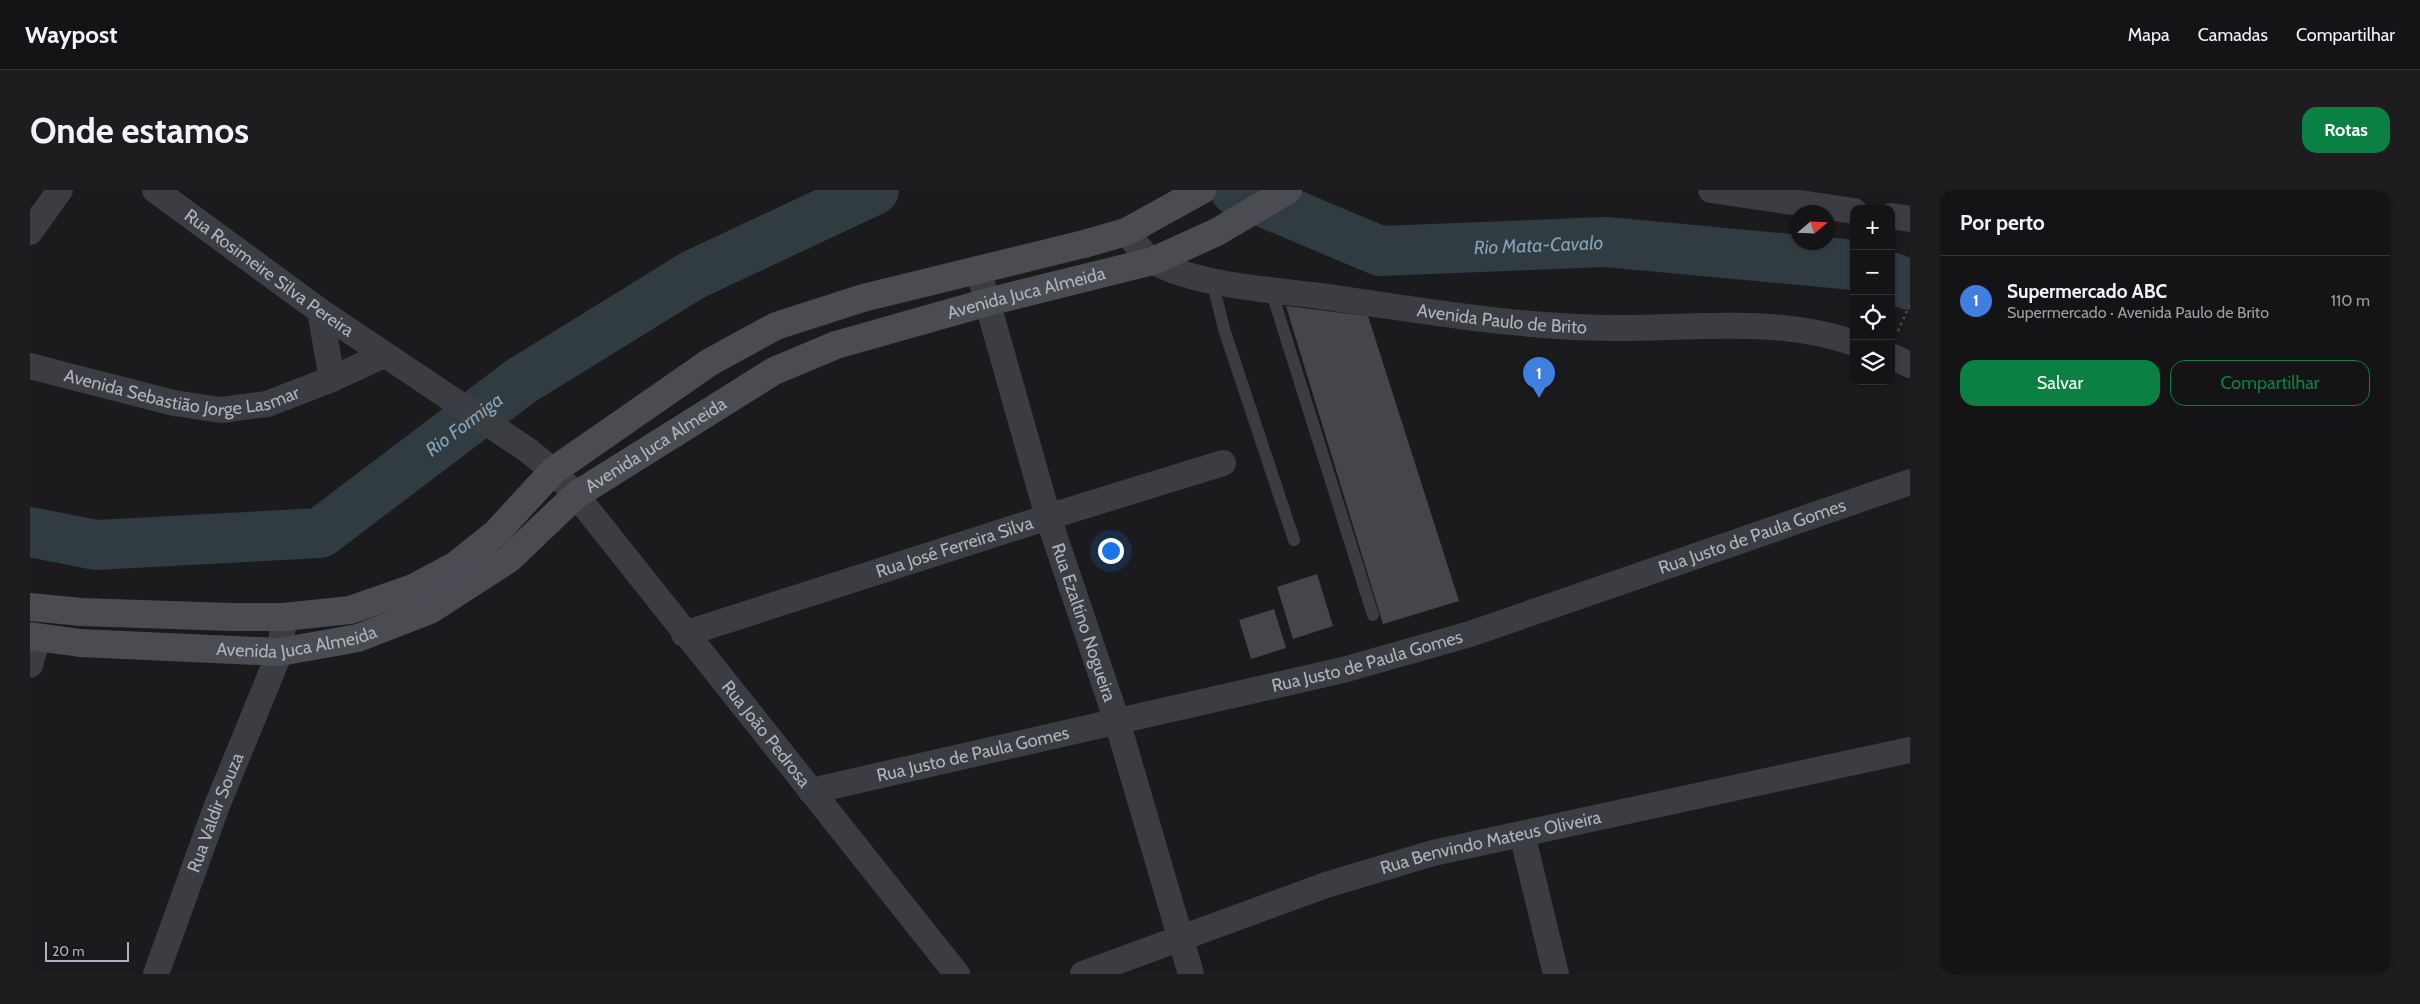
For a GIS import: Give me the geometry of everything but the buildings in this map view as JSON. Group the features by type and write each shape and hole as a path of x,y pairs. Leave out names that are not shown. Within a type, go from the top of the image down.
{"street":[{"path":"30,232 60,190"},
{"name":"Rua Rosimeire Silva Pereira","path":"155,190 320,311 529,451"},
{"name":"Avenida Juca Almeida","path":"30,607 109,613 284,617 350,610 413,588 456,564 496,533 553,471 710,362 776,326 862,298 978,268 1084,244 1134,228 1202,190"},
{"name":"Avenida Juca Almeida","path":"34,636 80,642 280,652 358,638 430,610 509,559 576,495 774,371 836,345 988,302 1153,261 1218,232 1288,190"},
{"path":"1711,190 1850,210"},
{"path":"1895,217 1910,219"},
{"path":"1134,228 1153,261"},
{"name":"Avenida Paulo de Brito","path":"1153,261 1188,274 1212,280 1271,290 1515,323 1624,328 1735,324 1830,334 1850,342"},
{"name":"Rua Ezaltino Nogueira","path":"978,268 1048,516 1117,721 1191,974"},
{"path":"320,311 332,379"},
{"name":"Avenida Sebastião Jorge Lasmar","path":"30,366 174,404 221,410 267,404 332,379 384,355"},
{"path":"1895,358 1910,365"},
{"name":"Rua João Pedrosa","path":"529,451 553,471 576,495 684,634 957,974"},
{"name":"Rua José Ferreira Silva","path":"684,634 1048,516 1224,463"},
{"name":"Rua Justo de Paula Gomes","path":"810,790 1343,670 1470,634 1910,482"},
{"name":"Rua Valdir Souza","path":"156,974 216,808 280,652 284,617"},
{"path":"30,664 34,636"},
{"name":"Rua Benvindo Mateus Oliveira","path":"1083,974 1326,885 1433,853 1910,750"},
{"path":"1522,834 1556,974"}],"lane":[{"path":"1212,280 1224,329 1294,540"},
{"path":"1271,290 1373,615"}],"path":[{"path":"1900,325 1910,304"}],"waterway":[{"name":"Rio Formiga","path":"30,532 96,545 320,533 521,381 693,275 874,190"},
{"name":"Rio Mata-Cavalo","path":"1235,190 1380,251 1606,242 1850,265"},
{"name":"Rio Mata-Cavalo","path":"1895,279 1910,285"}],"place":[{"name":"Supermercado ABC","path":"1539,398"}]}
